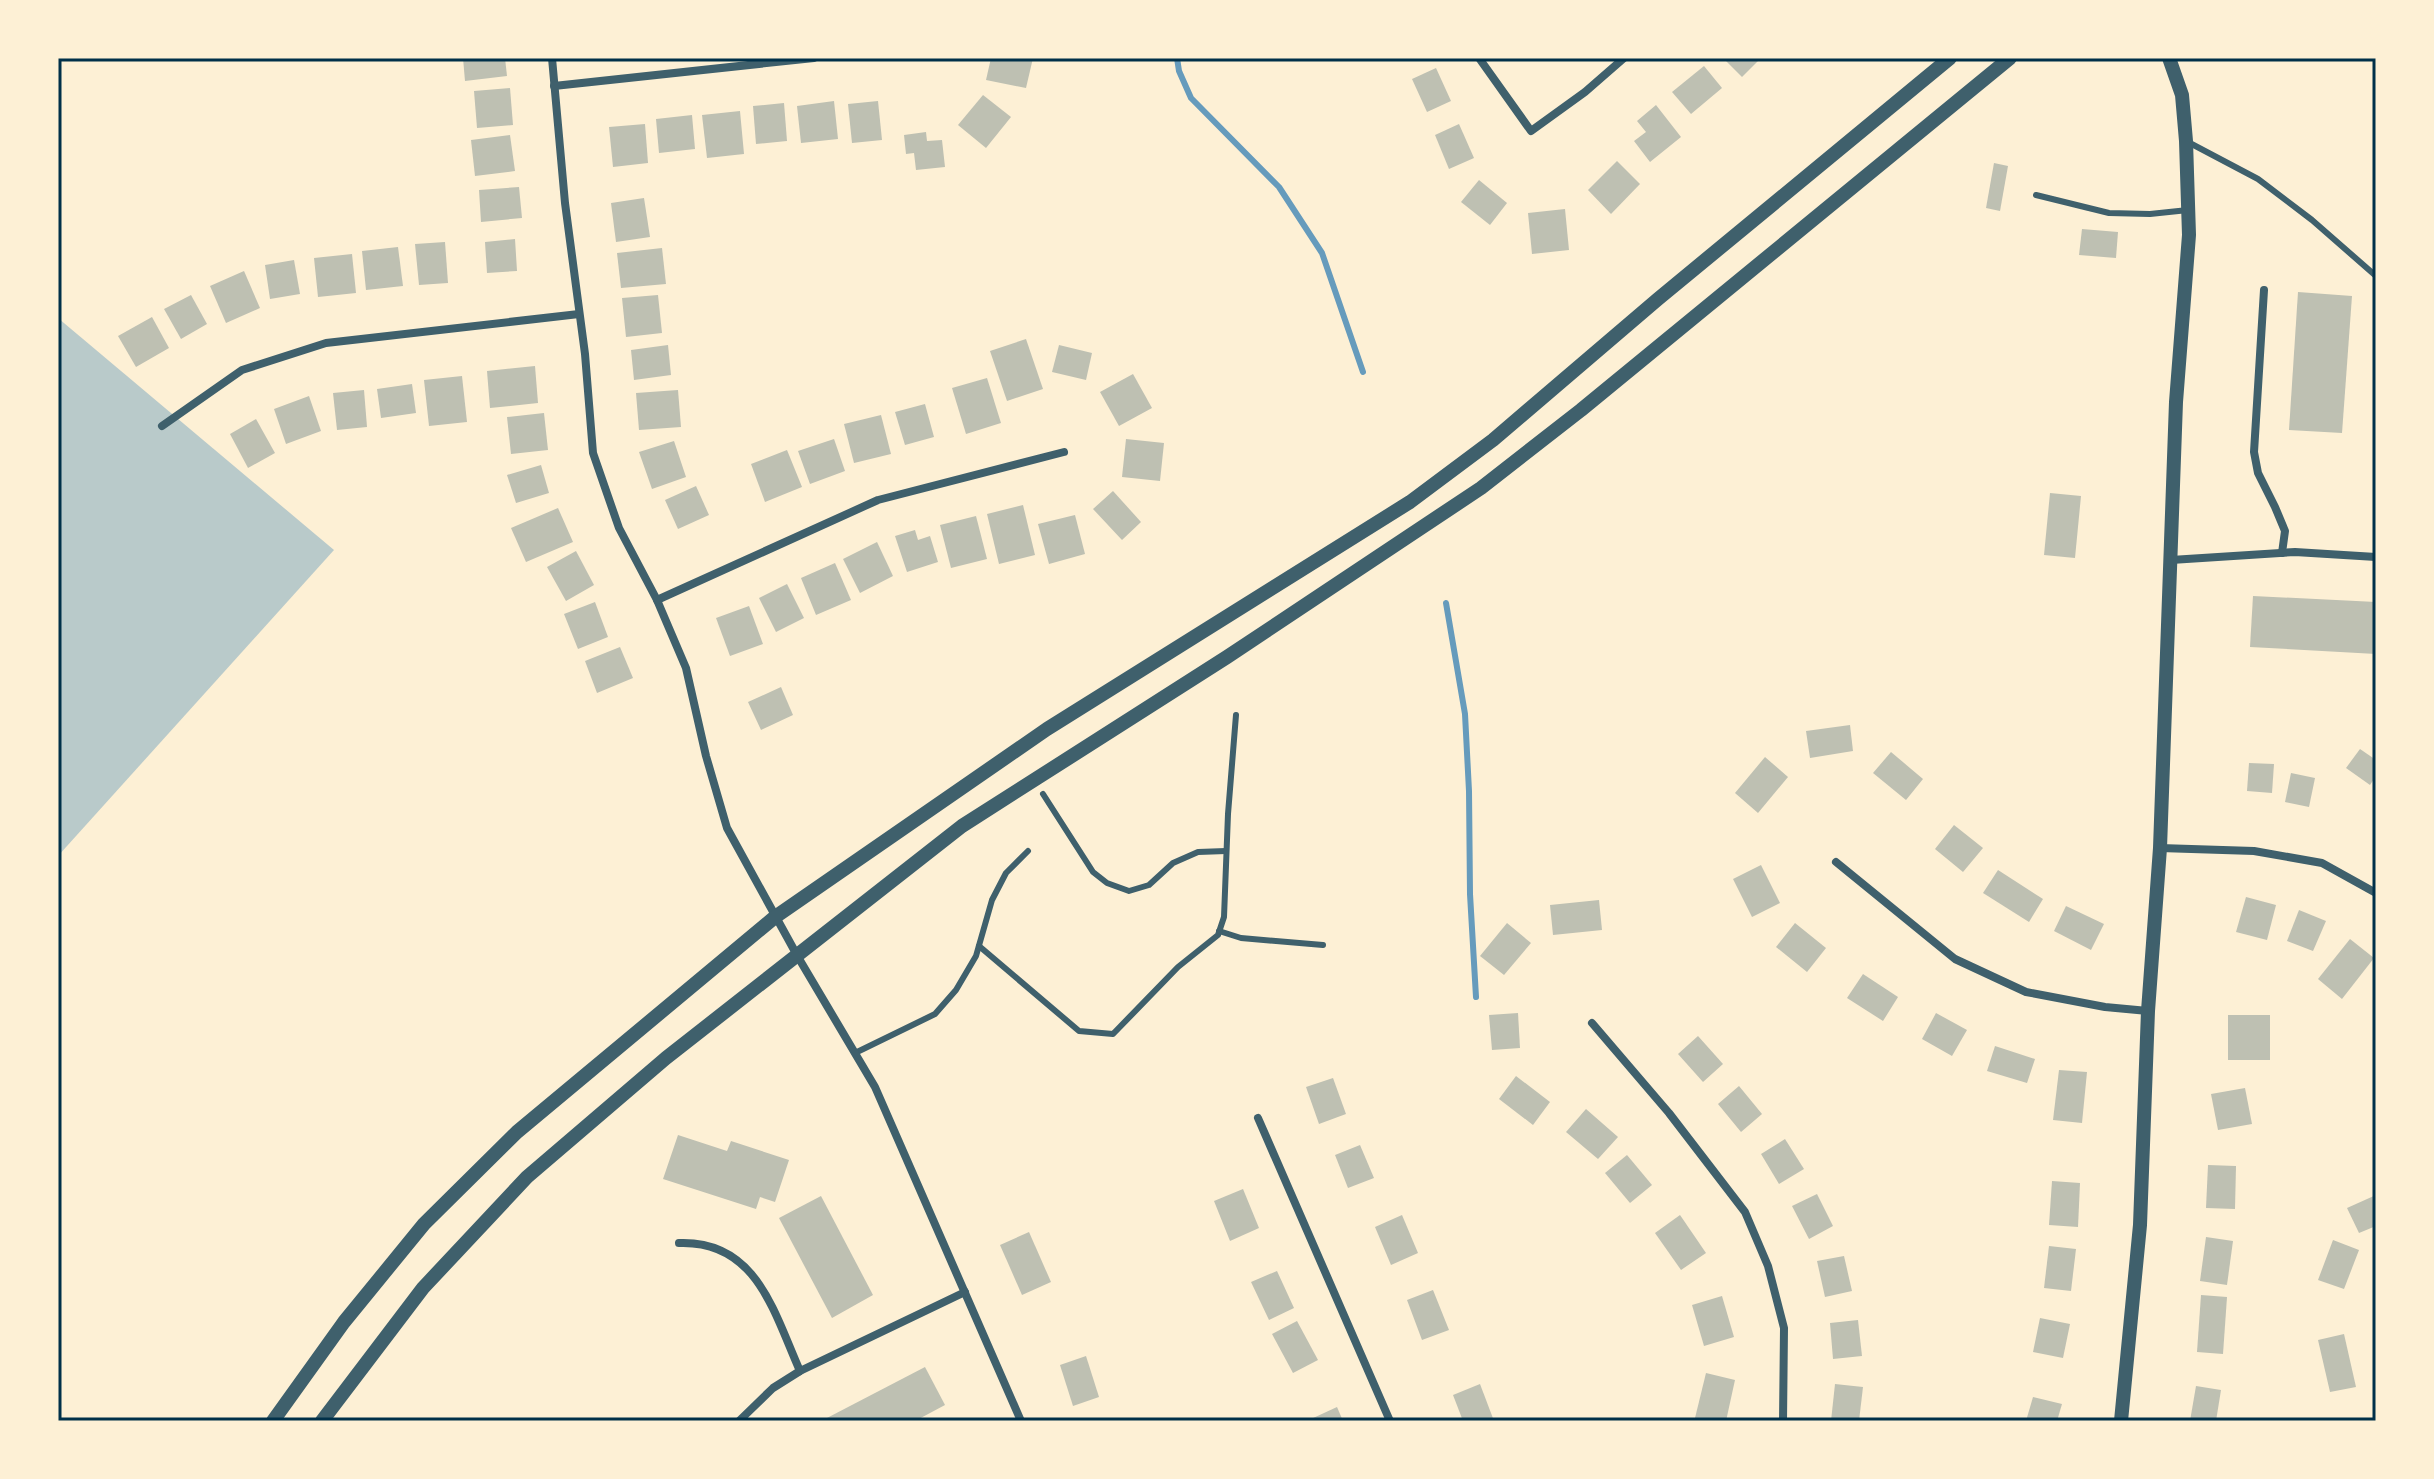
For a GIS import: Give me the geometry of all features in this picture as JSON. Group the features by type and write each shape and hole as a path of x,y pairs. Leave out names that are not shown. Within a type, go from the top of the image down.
{"street":[{"path":"552,58 593,453 619,528 657,600 686,668 706,756 727,828 775,917 875,1087 1021,1421"},
{"path":"554,86 814,58"},
{"path":"1479,58 1531,131 1585,92 1624,58"},
{"path":"273,1421 344,1322 424,1224 517,1132 775,917 1047,729 1410,502 1493,440 1950,58"},
{"path":"322,1421 423,1288 527,1177 666,1058 962,826 1227,657 1481,488 2010,58"},
{"path":"2121,1421 2140,1225 2148,1011 2160,848 2176,402 2189,235 2182,95 2169,58"},
{"path":"2264,290 2254,452 2258,473 2285,531 2282,553"},
{"path":"162,426 242,370 326,343 579,314"},
{"path":"657,600 878,500 1064,452"},
{"path":"2171,560 2282,553 2376,557"},
{"path":"2160,848 2254,851 2322,863 2376,892"},
{"path":"1836,862 1955,959 2026,992 2105,1007 2148,1011"},
{"path":"1592,1023 1669,1113 1745,1212 1768,1266 1784,1328 1783,1421"},
{"path":"1258,1118 1390,1421"},
{"path":"679,1243 717,1248 733,1256 749,1270 762,1287 800,1371"},
{"path":"739,1421 773,1388 800,1371 965,1292"}],"lane":[{"path":"2186,141 2258,179 2312,220 2376,276"},
{"path":"2036,195 2109,213 2150,214 2188,210"},
{"path":"979,946 1079,1031 1113,1034 1178,967 1218,935 1224,917 1236,715"},
{"path":"1043,794 1093,872 1107,883 1129,891 1149,885 1173,863 1198,852 1226,851"},
{"path":"855,1053 935,1014 956,990 976,956 992,900 1006,873 1028,851"},
{"path":"1219,931 1241,938 1323,945"}],"shaded area":[{"path":"58,318 334,550 58,856"}],"building":[{"path":"463,58 505,58 507,76 465,81"},
{"path":"991,58 1033,58 1026,88 986,80"},
{"path":"1723,58 1761,58 1742,77"},
{"path":"1704,66 1722,88 1691,114 1672,92"},
{"path":"1436,68 1451,101 1427,112 1412,79"},
{"path":"510,88 513,125 477,128 474,91"},
{"path":"983,95 1011,117 986,148 958,125"},
{"path":"834,101 838,139 801,143 797,106"},
{"path":"878,101 882,140 852,143 848,104"},
{"path":"784,103 787,141 756,144 753,106"},
{"path":"1656,105 1681,137 1650,162 1634,141 1646,132 1637,121"},
{"path":"740,111 744,154 707,158 702,115"},
{"path":"692,115 695,149 659,153 656,119"},
{"path":"645,124 648,163 613,167 609,127"},
{"path":"1459,124 1474,158 1449,169 1435,135"},
{"path":"926,132 927,141 942,140 945,167 916,170 914,153 906,154 904,135"},
{"path":"510,135 515,171 475,176 471,140"},
{"path":"1617,161 1640,184 1611,214 1588,190"},
{"path":"1994,163 2008,166 2000,211 1986,208"},
{"path":"1479,180 1507,203 1490,225 1461,202"},
{"path":"519,187 522,218 481,222 479,190"},
{"path":"644,198 650,237 616,242 611,203"},
{"path":"1565,209 1569,250 1532,254 1528,213"},
{"path":"2082,229 2118,232 2116,258 2079,255"},
{"path":"515,239 517,271 487,273 485,242"},
{"path":"445,242 448,283 419,285 415,244"},
{"path":"398,247 403,286 366,290 362,251"},
{"path":"662,248 666,284 621,288 617,253"},
{"path":"352,254 356,293 318,297 314,258"},
{"path":"294,260 300,294 270,299 265,265"},
{"path":"244,271 260,308 226,323 210,286"},
{"path":"2298,292 2352,296 2342,433 2289,430"},
{"path":"191,295 207,324 181,339 164,309"},
{"path":"658,295 662,333 626,337 622,298"},
{"path":"152,317 169,348 136,367 118,336"},
{"path":"1026,339 1043,389 1007,401 990,351"},
{"path":"668,345 671,375 634,380 631,350"},
{"path":"1059,345 1092,353 1086,380 1052,372"},
{"path":"535,366 538,403 490,408 487,371"},
{"path":"1133,374 1152,408 1119,426 1100,392"},
{"path":"462,376 467,422 429,426 424,380"},
{"path":"987,378 1001,423 966,434 952,388"},
{"path":"412,384 416,413 381,418 377,389"},
{"path":"364,390 367,427 337,430 333,393"},
{"path":"678,390 681,427 639,430 636,393"},
{"path":"309,396 321,431 286,444 274,409"},
{"path":"925,404 934,437 905,445 895,412"},
{"path":"544,413 548,450 511,454 507,417"},
{"path":"881,415 891,454 854,463 844,424"},
{"path":"256,419 275,453 248,468 230,434"},
{"path":"834,439 845,471 810,484 798,451"},
{"path":"1126,439 1164,443 1160,481 1122,477"},
{"path":"674,441 686,477 652,489 639,452"},
{"path":"787,450 802,487 765,502 751,464"},
{"path":"541,465 549,493 516,503 507,475"},
{"path":"696,486 709,515 678,529 665,500"},
{"path":"1113,491 1141,522 1122,540 1093,509"},
{"path":"2050,493 2081,496 2075,558 2044,555"},
{"path":"1023,505 1035,555 999,564 987,514"},
{"path":"558,508 573,542 526,562 511,528"},
{"path":"1075,515 1085,554 1049,564 1038,524"},
{"path":"976,516 987,559 951,568 940,525"},
{"path":"915,530 918,540 930,536 938,562 907,572 895,536"},
{"path":"877,542 893,576 860,593 843,559"},
{"path":"576,551 594,585 566,601 547,567"},
{"path":"835,563 851,600 816,615 801,578"},
{"path":"787,584 804,618 776,632 759,598"},
{"path":"2253,596 2376,602 2376,654 2250,647"},
{"path":"595,602 608,637 578,649 564,614"},
{"path":"749,606 763,644 730,656 716,618"},
{"path":"620,647 633,678 597,693 585,661"},
{"path":"781,687 793,715 761,730 748,702"},
{"path":"1850,725 1853,751 1810,758 1806,731"},
{"path":"2360,749 2376,760 2376,776 2370,785 2346,768"},
{"path":"1891,752 1923,779 1906,800 1873,773"},
{"path":"1765,757 1788,777 1758,813 1735,793"},
{"path":"2249,763 2274,764 2272,793 2247,791"},
{"path":"2291,773 2315,778 2309,807 2285,802"},
{"path":"1954,825 1983,848 1963,872 1935,849"},
{"path":"1761,865 1780,903 1752,917 1733,879"},
{"path":"1998,870 2043,899 2029,922 1983,893"},
{"path":"2246,897 2276,905 2267,940 2236,932"},
{"path":"1599,900 1602,930 1553,935 1550,905"},
{"path":"2066,906 2104,924 2091,950 2054,931"},
{"path":"2299,910 2326,921 2313,951 2287,941"},
{"path":"1507,923 1531,943 1504,975 1480,956"},
{"path":"1795,923 1826,948 1807,972 1776,947"},
{"path":"2350,939 2374,958 2342,999 2318,979"},
{"path":"1863,974 1898,997 1883,1021 1847,998"},
{"path":"1518,1013 1520,1048 1492,1050 1489,1015"},
{"path":"1936,1013 1967,1030 1952,1056 1922,1039"},
{"path":"2228,1015 2270,1015 2270,1060 2228,1060"},
{"path":"1698,1036 1723,1064 1703,1082 1678,1054"},
{"path":"1995,1046 2035,1059 2027,1083 1987,1071"},
{"path":"2059,1070 2087,1072 2082,1123 2053,1120"},
{"path":"1516,1076 1550,1102 1533,1125 1499,1099"},
{"path":"1333,1078 1346,1114 1319,1124 1306,1087"},
{"path":"1739,1086 1762,1114 1741,1132 1718,1104"},
{"path":"2245,1088 2252,1124 2218,1130 2211,1094"},
{"path":"1586,1109 1618,1137 1598,1159 1566,1132"},
{"path":"678,1135 727,1151 731,1141 789,1160 775,1202 760,1197 756,1209 663,1179"},
{"path":"1785,1139 1804,1169 1779,1184 1761,1154"},
{"path":"1360,1145 1374,1178 1348,1188 1335,1155"},
{"path":"1627,1155 1652,1185 1630,1203 1605,1173"},
{"path":"2208,1165 2236,1166 2235,1209 2206,1208"},
{"path":"2052,1181 2080,1183 2078,1227 2049,1225"},
{"path":"1243,1189 1259,1228 1230,1241 1214,1201"},
{"path":"1817,1194 1833,1226 1809,1239 1792,1206"},
{"path":"2376,1195 2376,1226 2359,1233 2347,1208"},
{"path":"821,1196 873,1295 832,1318 779,1218"},
{"path":"1402,1215 1418,1253 1391,1265 1375,1227"},
{"path":"1680,1215 1706,1253 1681,1270 1655,1233"},
{"path":"1029,1232 1051,1282 1022,1295 1000,1245"},
{"path":"2206,1237 2233,1241 2227,1285 2200,1281"},
{"path":"2333,1240 2359,1250 2344,1289 2318,1280"},
{"path":"2049,1246 2076,1249 2071,1291 2044,1288"},
{"path":"1844,1256 1852,1291 1825,1297 1817,1261"},
{"path":"1277,1271 1294,1308 1269,1320 1251,1282"},
{"path":"1433,1290 1449,1330 1422,1340 1407,1300"},
{"path":"2201,1295 2227,1297 2223,1354 2197,1352"},
{"path":"1722,1296 1734,1337 1704,1346 1692,1305"},
{"path":"2040,1318 2070,1324 2063,1358 2033,1352"},
{"path":"1858,1320 1862,1356 1833,1359 1830,1323"},
{"path":"1297,1321 1318,1360 1293,1373 1272,1334"},
{"path":"2344,1334 2356,1387 2330,1392 2318,1340"},
{"path":"1086,1356 1099,1397 1073,1406 1060,1365"},
{"path":"925,1367 945,1405 915,1421 826,1421 825,1419"},
{"path":"1706,1373 1735,1380 1726,1421 1695,1418"},
{"path":"1480,1384 1494,1421 1463,1421 1453,1395"},
{"path":"1835,1384 1863,1387 1859,1421 1831,1421"},
{"path":"2196,1386 2221,1390 2216,1421 2190,1421"},
{"path":"2033,1397 2062,1404 2057,1421 2026,1421"},
{"path":"1337,1407 1343,1421 1312,1421 1311,1419"}],"waterway":[{"path":"1177,58 1179,71 1191,98 1279,187 1322,253 1363,372"},
{"path":"1446,603 1465,714 1476,997"}]}
